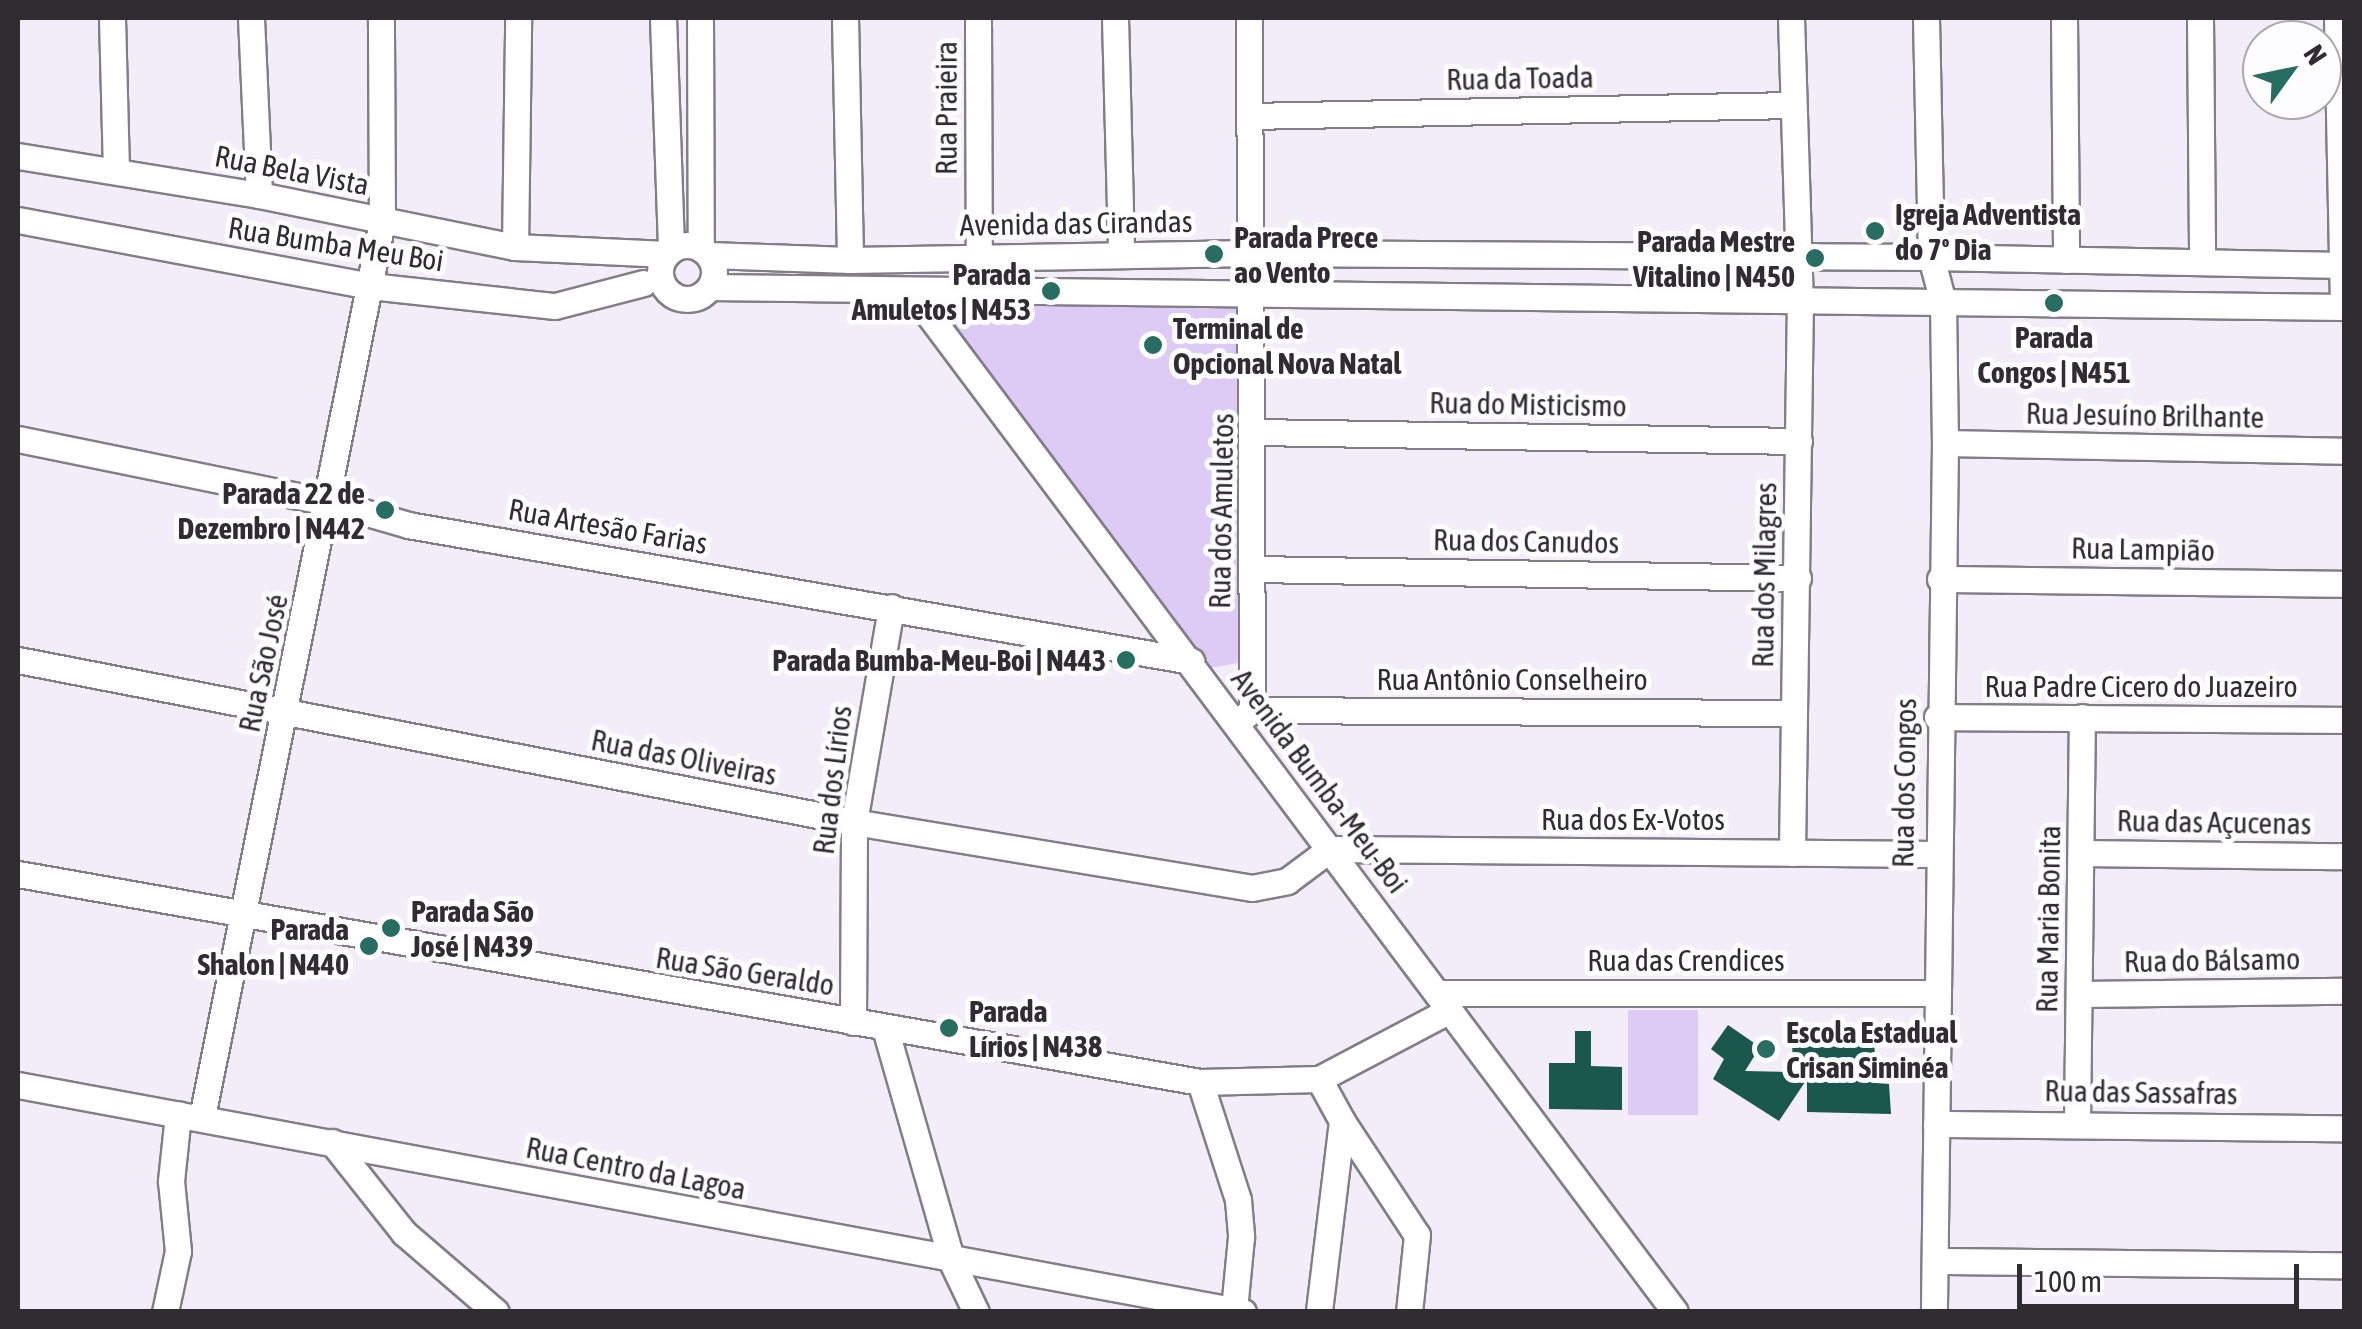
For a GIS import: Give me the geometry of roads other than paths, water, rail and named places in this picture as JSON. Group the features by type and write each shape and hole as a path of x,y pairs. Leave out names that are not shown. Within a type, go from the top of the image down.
{"street":[{"path":"112,18 116,170"},
{"path":"251,18 259,194"},
{"name":"Rua São José","path":"166,1312 178,1251 171,1181 244,913 382,222 382,18"},
{"path":"514,247 518,18"},
{"path":"654,285 669,252 663,18"},
{"path":"700,18 705,252 714,273 710,287"},
{"path":"845,18 850,260"},
{"name":"Rua Praieira","path":"978,18 979,257"},
{"path":"1115,18 1121,255"},
{"name":"Rua dos Amuletos","path":"1244,716 1256,432 1248,18"},
{"name":"Rua dos Milagres","path":"1791,18 1795,258 1800,300 1792,853"},
{"name":"Rua dos Congos","path":"1926,18 1931,257 1944,302 1934,993 1934,1312"},
{"path":"2064,18 2066,260"},
{"path":"2200,18 2202,261"},
{"path":"552,252 686,299 710,287 2344,307 2337,18"},
{"name":"Rua da Toada","path":"1250,116 1791,105"},
{"name":"Rua Bela Vista","path":"18,156 259,194 382,222 552,252"},
{"name":"Rua Bumba Meu Boi","path":"18,220 370,286 555,306 654,285"},
{"path":"552,252 669,252 688,244 705,252"},
{"name":"Avenida das Cirandas","path":"705,252 850,260 1254,253 1931,257 2343,265"},
{"name":"Avenida Bumba-Meu-Boi","path":"911,291 1191,661 1244,716 1330,849 1675,1312"},
{"name":"Rua do Misticismo","path":"1256,432 1799,441"},
{"name":"Rua Artesão Farias","path":"18,439 329,502 408,525 1191,661"},
{"name":"Rua Jesuíno Brilhante","path":"1944,443 2344,451"},
{"name":"Rua dos Canudos","path":"1252,569 1798,578"},
{"name":"Rua Lampião","path":"1940,579 2344,584"},
{"name":"Rua dos Lírios","path":"854,1022 854,822 890,607"},
{"name":"Rua das Oliveiras","path":"18,660 854,822 1252,888 1287,881 1330,849"},
{"name":"Rua Antônio Conselheiro","path":"1244,716 1793,713"},
{"name":"Rua Padre Cicero do Juazeiro","path":"1937,717 2344,720"},
{"name":"Rua Maria Bonita","path":"2077,1122 2082,718"},
{"name":"Rua dos Ex-Votos","path":"1330,849 1936,854"},
{"name":"Rua das Açucenas","path":"2082,853 2344,856"},
{"name":"Rua São Geraldo","path":"18,874 1200,1082 1319,1079 1444,1001"},
{"name":"Rua do Bálsamo","path":"2080,994 2344,991"},
{"name":"Rua das Crendices","path":"1444,1001 1934,993"},
{"path":"885,1028 952,1262 976,1312"},
{"path":"1319,1079 1416,1236 1409,1312"},
{"path":"1200,1082 1238,1200 1242,1236 1238,1311"},
{"name":"Rua Centro da Lagoa","path":"18,1085 952,1262 1238,1311"},
{"path":"1319,1312 1342,1121"},
{"name":"Rua das Sassafras","path":"1936,1124 2077,1122 2344,1128"},
{"path":"332,1142 404,1233 496,1312"},
{"path":"1935,1261 2344,1264"}],"place":[{"name":"Igreja Adventista do 7º Dia","path":"1875,231"},
{"name":"Parada Prece ao Vento","path":"1214,254"},
{"name":"Parada Mestre Vitalino | N450","path":"1815,258"},
{"name":"Parada Amuletos | N453","path":"1051,291"},
{"name":"Parada Congos | N451","path":"2054,303"},
{"name":"Terminal de Opcional Nova Natal","path":"1153,345"},
{"name":"Parada 22 de Dezembro | N442","path":"385,510"},
{"name":"Parada Bumba-Meu-Boi | N443","path":"1126,660"},
{"name":"Parada São José | N439","path":"391,928"},
{"name":"Parada Shalon | N440","path":"369,946"},
{"name":"Parada Lírios | N438","path":"949,1028"},
{"name":"Escola Estadual Crisan Siminéa","path":"1766,1049"}]}
